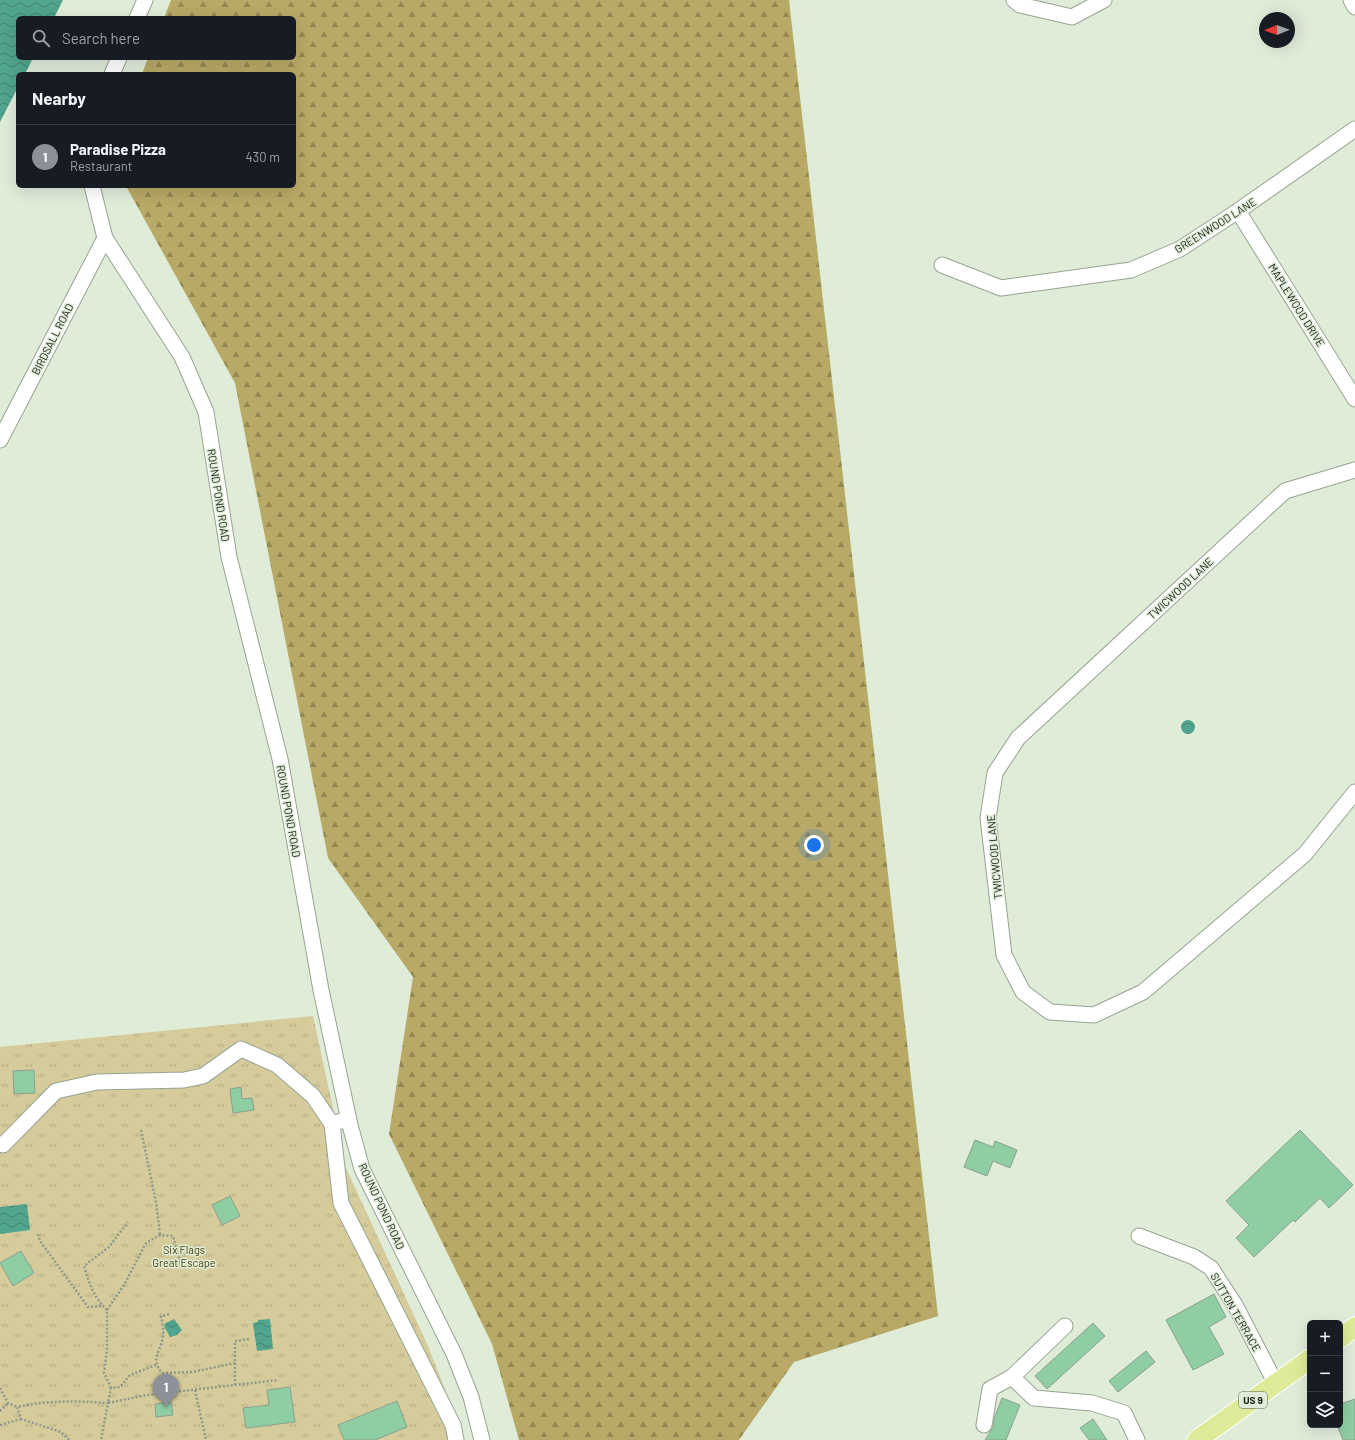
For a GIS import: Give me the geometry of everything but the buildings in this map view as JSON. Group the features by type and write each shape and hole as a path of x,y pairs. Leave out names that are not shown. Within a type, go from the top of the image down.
{"main road":[{"path":"1343,1336 1355,1327"},
{"name":"US 9","path":"1197,1440 1307,1362"}],"street":[{"path":"138,16 145,0"},
{"path":"1014,0 1020,5 1072,17 1104,0"},
{"path":"1350,0 1355,7"},
{"path":"113,72 118,60"},
{"name":"GREENWOOD LANE","path":"942,265 1001,288 1131,270 1180,249 1238,212 1355,129"},
{"name":"ROUND POND ROAD","path":"92,188 105,238 182,357 206,412 229,557 280,759 320,990 348,1119 362,1169 454,1354 471,1397 482,1440"},
{"name":"MAPLEWOOD DRIVE","path":"1238,212 1355,399"},
{"name":"BIRDSALL ROAD","path":"0,440 105,238"},
{"name":"TWICWOOD LANE","path":"1355,470 1285,491 1018,738 995,773 988,818 1004,955 1023,992 1050,1012 1094,1015 1143,992 1305,854 1355,792"},
{"path":"0,1144 3,1144 56,1091 97,1082 184,1080 203,1076 241,1049 278,1065 312,1096 332,1124 341,1203 453,1425 456,1440"},
{"path":"332,1124 348,1119"},
{"name":"SUTTON TERRACE","path":"1139,1236 1194,1257 1211,1268 1235,1305 1276,1384"},
{"path":"984,1425 990,1389 1012,1377 1065,1326"},
{"path":"1012,1377 1034,1398 1092,1402 1124,1413 1137,1440"}],"path":[{"path":"141,1130 156,1202 160,1235"},
{"path":"107,1310 93,1294 84,1266 109,1247 128,1222"},
{"path":"38,1234 40,1241 88,1307 102,1306"},
{"path":"100,1440 111,1388 104,1374 107,1349 107,1310 124,1285 146,1243 160,1235 173,1236 181,1265"},
{"path":"161,1393 162,1373 156,1365 156,1357 160,1349 163,1335 161,1316 169,1314"},
{"path":"235,1385 235,1341 249,1338"},
{"path":"162,1373 192,1372 235,1363"},
{"path":"111,1388 120,1387 130,1375 156,1365"},
{"path":"0,1388 8,1403 17,1407 41,1402 74,1400 108,1403 161,1393 278,1380"},
{"path":"195,1390 206,1440"},
{"path":"0,1411 8,1403"},
{"path":"17,1407 21,1419"},
{"path":"0,1425 21,1419 61,1432 69,1440"}],"green space":[{"path":"171,0 789,0 938,1316 794,1362 739,1440 519,1440 492,1344 389,1134 413,977 328,858 235,383 127,188 296,188 296,72 143,72 147,60 296,60 296,16 165,16"},
{"name":"Six Flags Great Escape","path":"313,1016 346,1168 428,1346 460,1427 463,1440 0,1440 0,1047"}],"water":[{"path":"0,0 63,0 55,16 16,16 16,60 32,60 26,72 16,72 16,91 0,122"},
{"path":"1185,720 1191,720 1195,724 1195,730 1191,734 1185,734 1181,730 1181,724"},
{"path":"27,1204 30,1230 0,1234 0,1207"},
{"path":"174,1319 182,1330 177,1335 170,1337 164,1326 166,1323"},
{"path":"270,1319 273,1349 257,1351 253,1323 258,1322 258,1320"}],"place":[{"name":"Paradise Pizza","path":"166,1407"}]}
